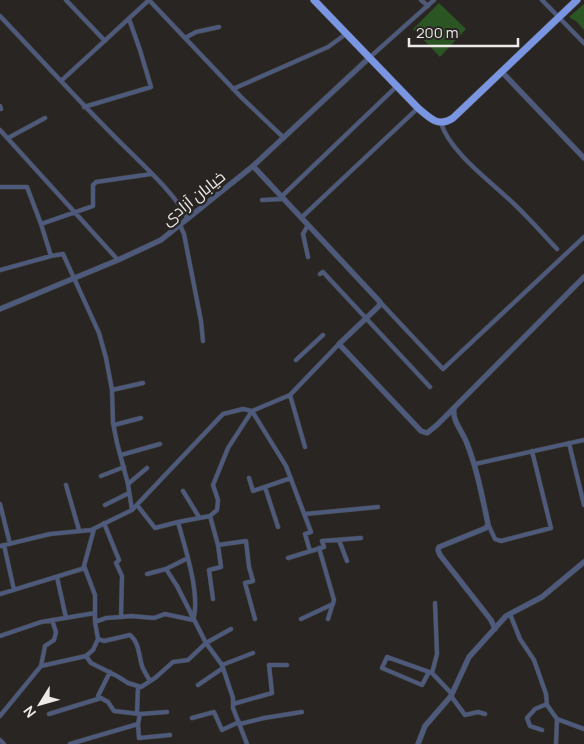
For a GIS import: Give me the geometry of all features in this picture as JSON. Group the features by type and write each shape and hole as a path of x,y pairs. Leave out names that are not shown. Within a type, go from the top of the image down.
{"highway":[{"path":"314,0 418,108 436,123 447,122 453,118 577,0"}],"street":[{"path":"66,0 105,41"},
{"path":"61,81 149,0 233,89 284,138"},
{"path":"422,0 428,6"},
{"path":"369,58 434,0"},
{"path":"542,0 584,43"},
{"path":"0,16 151,174 182,208 188,219"},
{"path":"84,106 151,87 129,19"},
{"path":"185,38 196,32 219,27"},
{"path":"233,89 328,47 346,34"},
{"name":"خیابان آزادی","path":"0,308 118,260 161,240 284,138 369,58"},
{"path":"502,72 584,158"},
{"path":"262,200 282,198 397,86"},
{"path":"301,218 418,108"},
{"path":"8,138 45,118"},
{"path":"441,123 444,132 456,148 557,249"},
{"path":"0,130 118,260"},
{"path":"252,166 443,369 584,237"},
{"path":"41,224 94,206 94,185 96,182 151,174"},
{"path":"0,187 28,187 51,256"},
{"path":"308,225 303,234 308,257"},
{"path":"180,226 184,234 201,321 203,341"},
{"path":"0,270 63,254 99,333 109,372 114,425 132,510"},
{"path":"320,274 323,272 430,387"},
{"path":"340,344 421,432 427,433 584,277"},
{"path":"137,505 155,528 210,516 218,510 218,500 213,485 217,473 228,448 252,411 290,395 379,306 380,302"},
{"path":"296,360 322,335"},
{"path":"112,390 143,383"},
{"path":"290,395 304,447"},
{"path":"454,408 453,416 465,437 475,464 488,524 495,538 501,541 551,528 532,450"},
{"path":"14,590 2,545 41,535 94,529 132,510 223,414 243,409 252,411 286,466 311,532 305,534 310,551"},
{"path":"446,416 453,416"},
{"path":"114,425 141,418"},
{"path":"475,464 584,440"},
{"path":"569,442 584,505"},
{"path":"120,455 160,444"},
{"path":"101,476 124,467"},
{"path":"128,484 147,468"},
{"path":"249,478 253,491 290,478"},
{"path":"66,484 79,530"},
{"path":"265,487 278,526"},
{"path":"183,491 199,517"},
{"path":"105,505 129,494"},
{"path":"0,504 10,544"},
{"path":"304,514 378,507"},
{"path":"210,516 218,545 221,567 208,570 213,599"},
{"path":"178,522 188,558 194,591 195,614 193,620"},
{"path":"104,523 119,560 116,563 122,576 120,617"},
{"path":"488,524 486,528 440,547 438,550 496,629"},
{"path":"41,666 86,656 93,650 98,639 95,622 95,595 85,568 86,553 94,529"},
{"path":"288,558 324,547 322,540 361,538"},
{"path":"339,540 346,561"},
{"path":"218,545 246,541 249,567 253,581 245,583 255,619"},
{"path":"319,548 334,600 328,619"},
{"path":"147,574 166,569 188,558"},
{"path":"418,744 424,726 452,695 469,657 510,614 542,597 584,562"},
{"path":"0,594 85,568"},
{"path":"166,569 177,586 206,643 223,667 247,744"},
{"path":"57,577 66,618"},
{"path":"435,603 437,654 430,672 422,685 382,668 387,657 430,672 452,695 465,715 478,712 485,714"},
{"path":"301,620 333,604"},
{"path":"0,636 40,622 95,613"},
{"path":"95,622 106,618 131,616 154,618 165,614 193,620"},
{"path":"510,614 520,639 534,660 546,694 547,704 557,718 584,729"},
{"path":"0,716 41,666 45,646 54,640 56,632 52,620"},
{"path":"491,620 495,622 503,620"},
{"path":"86,656 91,663 110,672 128,684 141,687 173,662 188,660 206,643 231,630"},
{"path":"98,639 104,641 133,636 150,681"},
{"path":"198,685 223,667 253,653"},
{"path":"233,704 272,693 269,665 287,665"},
{"path":"99,698 98,696 110,672"},
{"path":"135,744 139,738 138,686"},
{"path":"49,714 99,698 108,702 114,711 139,714 167,712"},
{"path":"542,730 530,726 527,718 535,709 547,704"},
{"path":"192,718 214,712 222,730 239,723 270,716 302,712"},
{"path":"556,744 557,718"},
{"path":"70,744 138,724"},
{"path":"139,738 170,735"},
{"path":"0,740 4,744"}],"green space":[{"path":"439,3 466,29 440,57 413,29"},
{"path":"584,4 584,30 569,17"}]}
